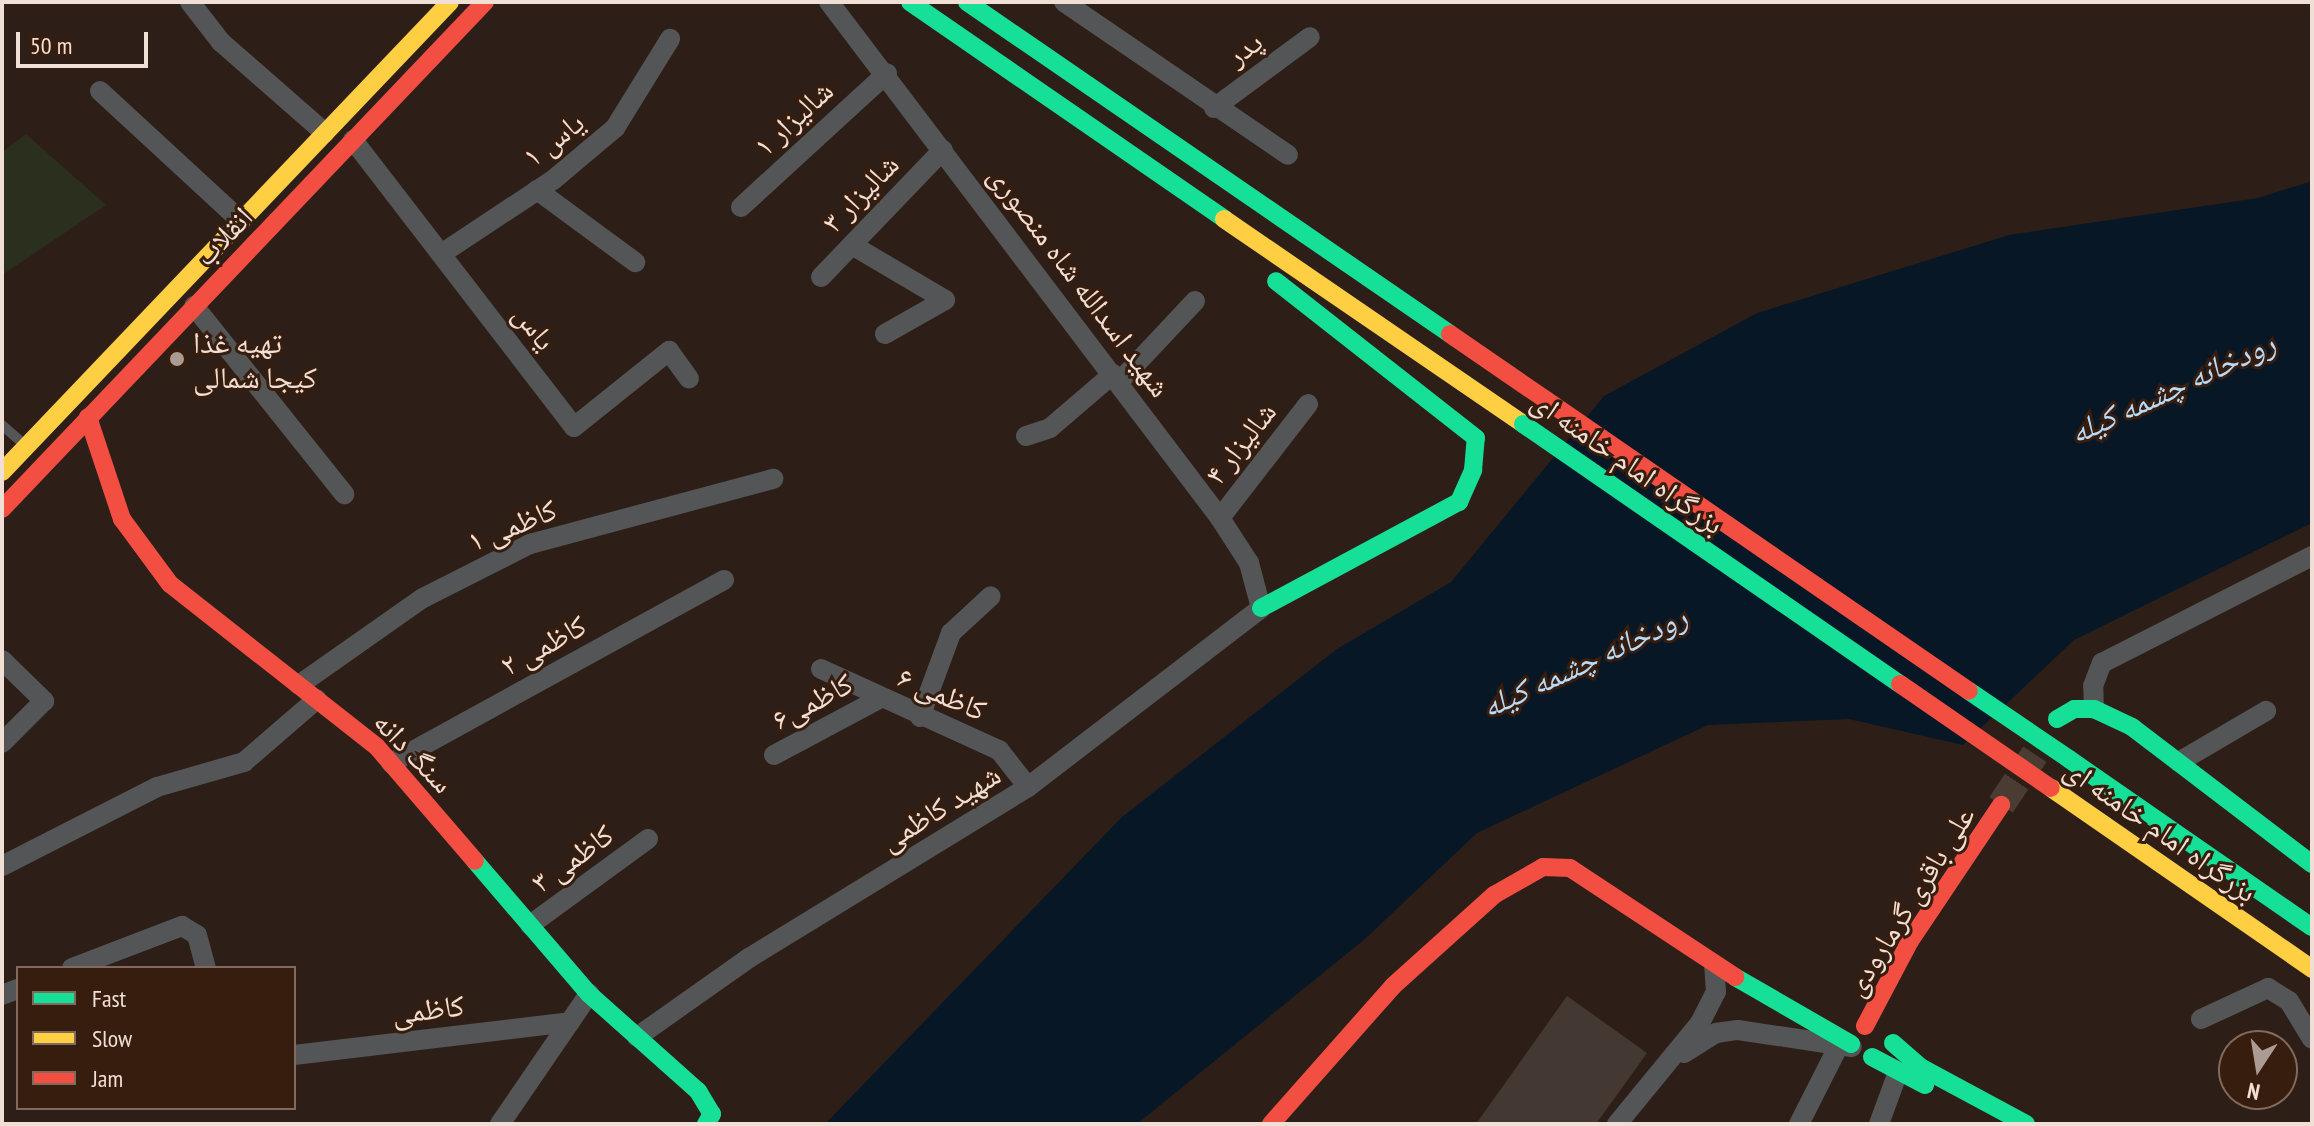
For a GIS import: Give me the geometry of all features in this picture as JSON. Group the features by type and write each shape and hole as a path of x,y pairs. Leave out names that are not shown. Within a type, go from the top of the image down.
{"main road":[{"name":"انقلاب","path":"2,472 450,2"},
{"name":"انقلاب","path":"2,509 485,2"},
{"name":"بزرگراه امام خامنه ای","path":"910,2 2312,969"},
{"name":"بزرگراه امام خامنه ای","path":"967,2 2312,927"},
{"path":"1083,56 1334,255"},
{"path":"1184,191 1236,250 1476,438 1473,470 1459,502 1261,608"},
{"path":"70,400 88,417"},
{"name":"سنگ دانه","path":"88,417 122,519 170,584 317,699 391,763 589,994 698,1091 712,1114 706,1124"},
{"path":"2057,719 2074,709 2094,709 2179,762 2312,864"},
{"name":"علی باقری گرمارودی","path":"1852,1038 1894,976 1910,941 2001,805"},
{"path":"1271,1124 1393,986 1519,877 1543,867 1570,868 1660,926 1852,1038 1872,1057 1998,1124"},
{"path":"1660,926 1714,965 1852,1038 1891,1041 1922,1068 2026,1124"},
{"path":"1872,1057 1890,1057 1894,976"}],"street":[{"path":"190,2 221,42 325,133"},
{"name":"شهید اسدالله شاه منصوری","path":"829,2 887,73 1220,518 1249,563 1261,608"},
{"path":"1064,2 1214,108 1288,155"},
{"name":"پدر","path":"1214,108 1310,37"},
{"name":"یاس ۱","path":"441,254 537,190 615,128 670,39"},
{"name":"شالیزار ۱","path":"741,207 887,73"},
{"path":"100,91 241,221"},
{"name":"یاس","path":"353,140 574,427 669,351 689,379"},
{"name":"شالیزار ۳","path":"821,277 943,150"},
{"path":"537,190 635,262"},
{"path":"852,245 945,300 885,334"},
{"path":"1026,436 1050,428 1116,378 1195,301"},
{"path":"194,306 344,494"},
{"name":"شالیزار ۴","path":"1220,518 1308,404"},
{"name":"کاظمی ۱","path":"299,685 423,598 530,544 773,479"},
{"path":"2094,709 2093,686 2102,663 2312,556"},
{"name":"کاظمی ۲","path":"391,763 724,580"},
{"path":"920,717 951,633 991,596"},
{"name":"شهید کاظمی","path":"637,1037 749,958 1028,787 1261,608"},
{"path":"2,660 44,701 2,743"},
{"name":"کاظمی ۶","path":"821,669 879,699 999,750 1028,787"},
{"path":"2,866 157,787 244,762 317,699"},
{"name":"کاظمی۶","path":"774,755 879,699"},
{"path":"2179,762 2266,711"},
{"name":"کاظمی ۳","path":"530,925 648,839"},
{"path":"77,966 182,926 197,935 205,966"},
{"path":"1617,1124 1678,1057 1716,992 1714,965"},
{"path":"2201,1019 2268,988 2289,1001 2312,1039"},
{"path":"500,1124 589,994"},
{"name":"کاظمی","path":"296,1055 570,1022"},
{"path":"1678,1057 1716,1033 1738,1030 1852,1038 1799,1124"},
{"path":"1879,1124 1898,1072"}],"lane":[{"path":"2,425 26,446"}],"green space":[{"path":"26,134 106,205 2,275 2,152"}],"water":[{"name":"رودخانه چشمه کیله","path":"2312,181 2312,523 2074,640 1963,745 1849,719 1708,725 1477,833 1365,939 1137,1124 825,1124 1122,817 1337,649 1451,582 1604,396 1757,313 2009,235 2258,198"}],"building":[{"path":"1567,996 1647,1053 1596,1124 1476,1124"}],"tunnel":[{"path":"2001,805 2035,754"}],"traffic: fast":[{"path":"910,2 1224,219"},
{"path":"967,2 1450,334"},
{"path":"1261,608 1459,502 1473,470 1476,438 1276,281"},
{"path":"1523,424 1900,684"},
{"path":"1969,691 2069,759"},
{"path":"2057,719 2074,709 2094,709 2132,727 2312,864"},
{"path":"2069,759 2312,927"},
{"path":"475,861 589,994 698,1091 712,1114 706,1124"},
{"path":"1735,977 1851,1044"},
{"path":"1893,1043 1922,1068 2026,1124"},
{"path":"1872,1057 1925,1085"}],"traffic: slow":[{"path":"2,472 450,2"},
{"path":"1224,219 1523,424"},
{"path":"2051,788 2312,969"}],"traffic: jam":[{"path":"2,509 485,2"},
{"path":"1450,334 1546,400"},
{"path":"1546,400 1969,691"},
{"path":"88,417 122,519 170,584 377,747 475,861"},
{"path":"1900,684 2051,788"},
{"path":"1865,1026 1910,941 2001,805"},
{"path":"1271,1124 1393,986 1494,895 1543,867 1570,868 1735,977"}],"place":[{"name":"تهیه غذا کیجا شمالی","path":"177,359"}]}
